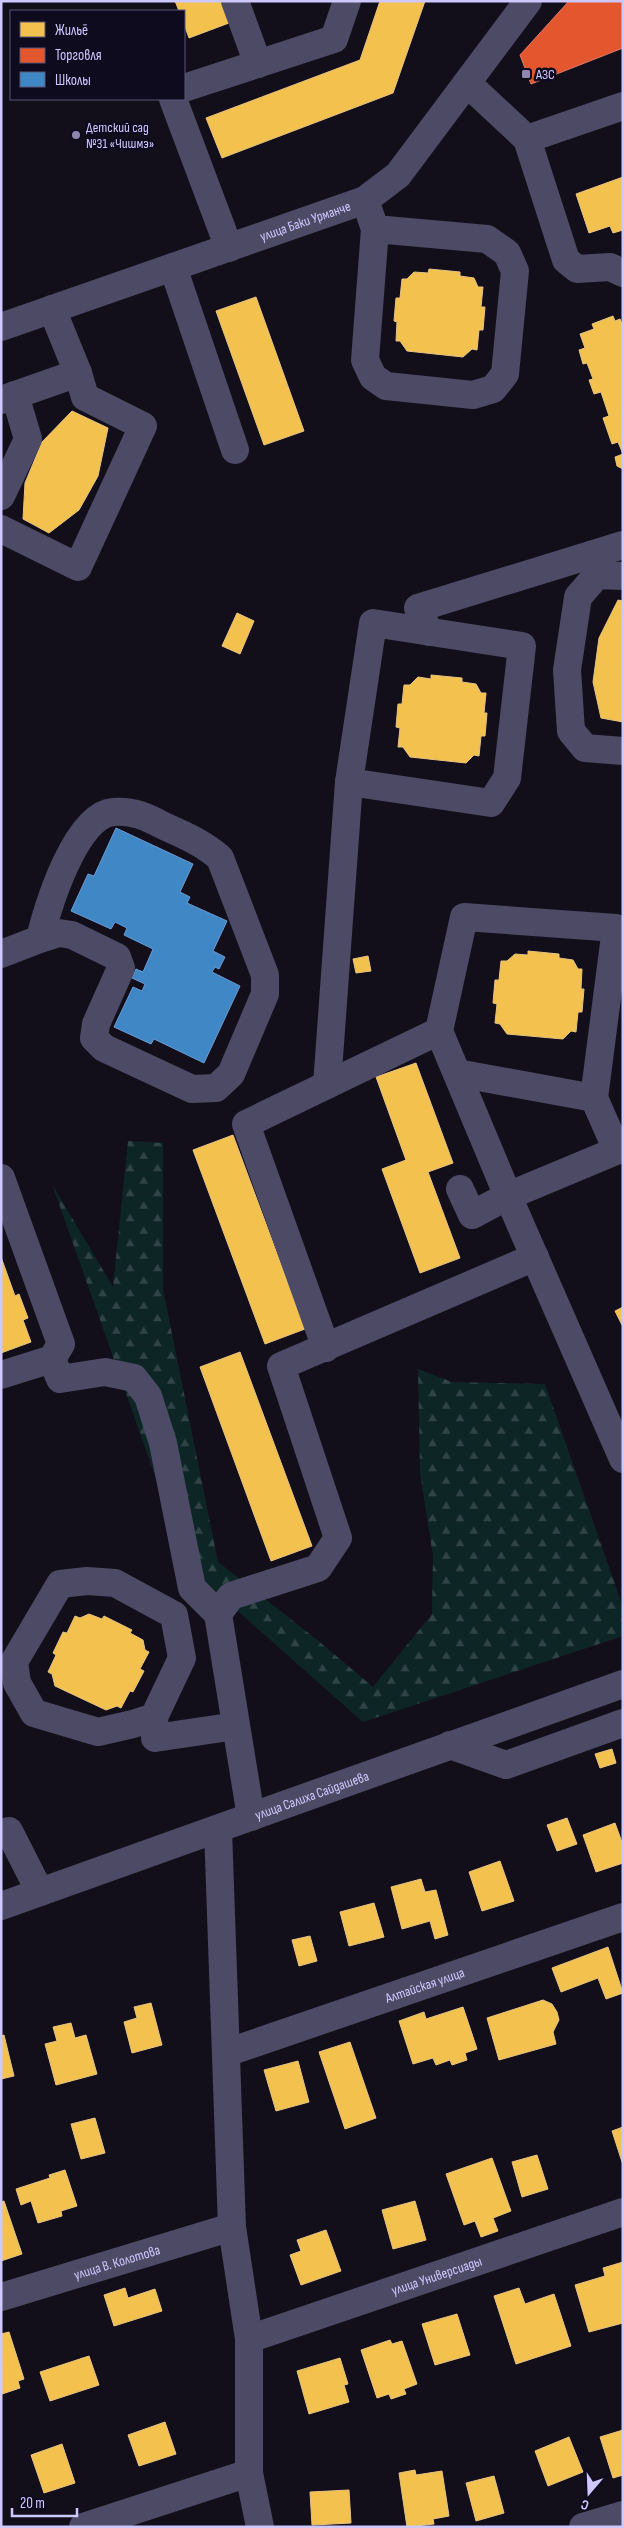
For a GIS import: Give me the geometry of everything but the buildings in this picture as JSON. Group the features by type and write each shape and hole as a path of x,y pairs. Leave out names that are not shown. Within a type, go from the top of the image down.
{"street":[{"path":"235,1 258,64"},
{"path":"185,88 334,39 347,1"},
{"name":"улица Баки Урманче","path":"1,327 365,200 398,175 528,1"},
{"path":"467,83 527,139 566,260 577,269 610,267 623,273"},
{"path":"173,100 229,248"},
{"path":"527,139 623,106"},
{"path":"365,200 374,229 365,360 373,377 386,386 473,395 493,389 505,374 515,271 507,253 487,239 374,229"},
{"path":"173,267 235,450"},
{"path":"1,529 78,567 143,426 85,397 78,373 52,309"},
{"path":"1,496 28,439 8,397 78,373"},
{"path":"623,545 578,597 567,670 571,731 585,748 623,751"},
{"path":"429,632 418,608 605,568"},
{"path":"327,1085 349,782 373,623 522,646 507,778 491,803 349,782"},
{"path":"1,954 59,933 72,935 117,957 122,968 96,1024 94,1038 104,1048 192,1090 216,1088 231,1074 265,994 265,975 220,858 206,846 136,812 112,812 97,818 82,834 47,909 40,939"},
{"path":"460,1189 472,1215 508,1196 620,1149 594,1098 616,928 464,917 439,1032 508,1196 623,1459"},
{"path":"326,1348 246,1124 439,1032"},
{"path":"457,1074 594,1098"},
{"path":"1,1178 61,1344 52,1359 1,1375"},
{"path":"218,1614 231,1596 318,1568 338,1538 281,1366 535,1257"},
{"path":"52,1359 60,1379 105,1372 134,1378 148,1396 163,1443 192,1588 218,1614 251,1817"},
{"path":"154,1717 98,1732 34,1713 17,1683 8,1662 60,1584 87,1580 115,1583 174,1615 182,1658 154,1717 155,1738 236,1726"},
{"name":"улица Салиха Сайдашева","path":"1,1906 623,1684"},
{"path":"450,1746 506,1765 623,1723"},
{"path":"218,1829 232,2227 249,2339 249,2473 260,2527"},
{"path":"1,1833 9,1830 40,1892"},
{"name":"Алтайская улица","path":"226,2053 623,1917"},
{"name":"улица Универсиады","path":"249,2339 623,2212"},
{"name":"улица В. Колотова","path":"1,2298 232,2227"},
{"path":"83,2527 249,2473"},
{"path":"583,2527 623,2515"}],"green space":[{"path":"128,1141 163,1143 163,1289 218,1562 316,1639 373,1687 432,1614 433,1556 420,1473 418,1369 452,1382 545,1384 623,1607 623,1636 363,1722 187,1566 52,1184 113,1287"}],"place":[{"name":"АЗС","path":"526,74"},
{"name":"Детский сад №31 «Чишмэ»","path":"76,135"}]}
